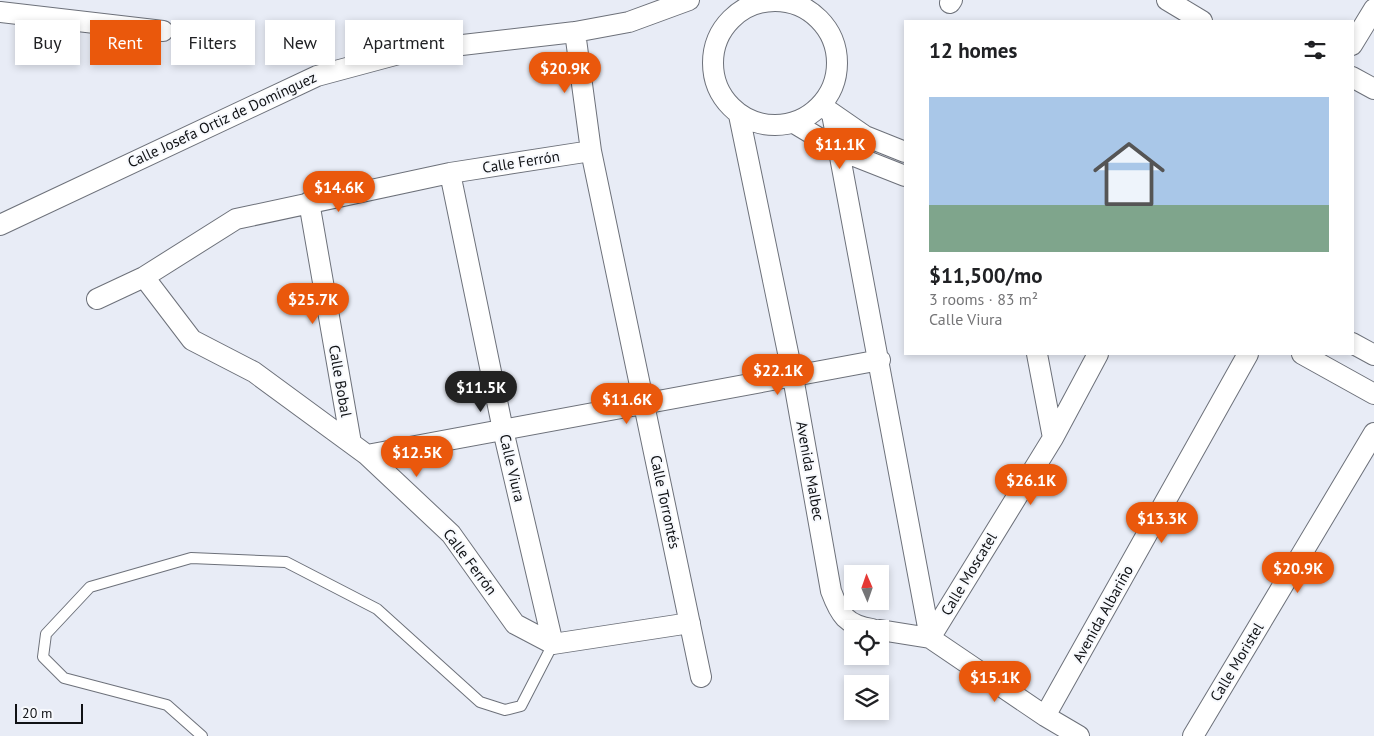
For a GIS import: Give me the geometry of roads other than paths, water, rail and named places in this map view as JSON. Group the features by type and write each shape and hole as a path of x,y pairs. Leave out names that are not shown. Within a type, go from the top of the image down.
{"street":[{"name":"Calle Josefa Ortiz de Domínguez","path":"0,225 317,76 410,51 575,32 629,22 689,0"},
{"path":"1166,0 1200,20"},
{"path":"827,109 794,123 776,126 757,123 739,115 722,98 713,74 714,50 724,27 742,10 765,2 792,2 809,11 822,23 832,38 837,55 834,81 827,109 839,150 880,360 930,638"},
{"path":"1354,42 1374,9"},
{"path":"0,12 163,31"},
{"name":"Calle Torrontés","path":"575,32 591,151 701,677"},
{"path":"1354,78 1374,89"},
{"path":"827,109 865,136 904,152"},
{"name":"Avenida Malbec","path":"739,115 793,377 831,591 839,612 849,620"},
{"path":"794,123 839,150 904,176"},
{"name":"Calle Ferrón","path":"97,299 144,277 236,219 450,173 591,151"},
{"name":"Calle Viura","path":"450,173 503,430 553,644"},
{"name":"Calle Bobal","path":"309,202 351,443"},
{"name":"Calle Ferrón","path":"144,277 192,340 254,372 367,455 451,534 514,624 553,644"},
{"path":"1354,344 1374,354"},
{"path":"1037,355 1053,438"},
{"name":"Calle Moscatel","path":"930,638 1053,438 1097,355"},
{"name":"Avenida Albariño","path":"1045,716 1247,355"},
{"path":"1304,355 1374,394"},
{"path":"367,455 880,360"},
{"name":"Calle Moristel","path":"1193,736 1374,433"},
{"path":"553,644 690,623"},
{"path":"889,631 930,638 1045,716 1079,736"}],"lane":[{"path":"202,736 167,705 64,678 43,657 46,634 90,588 191,558 286,562 377,608 480,702 506,710 521,706 553,644"}]}
